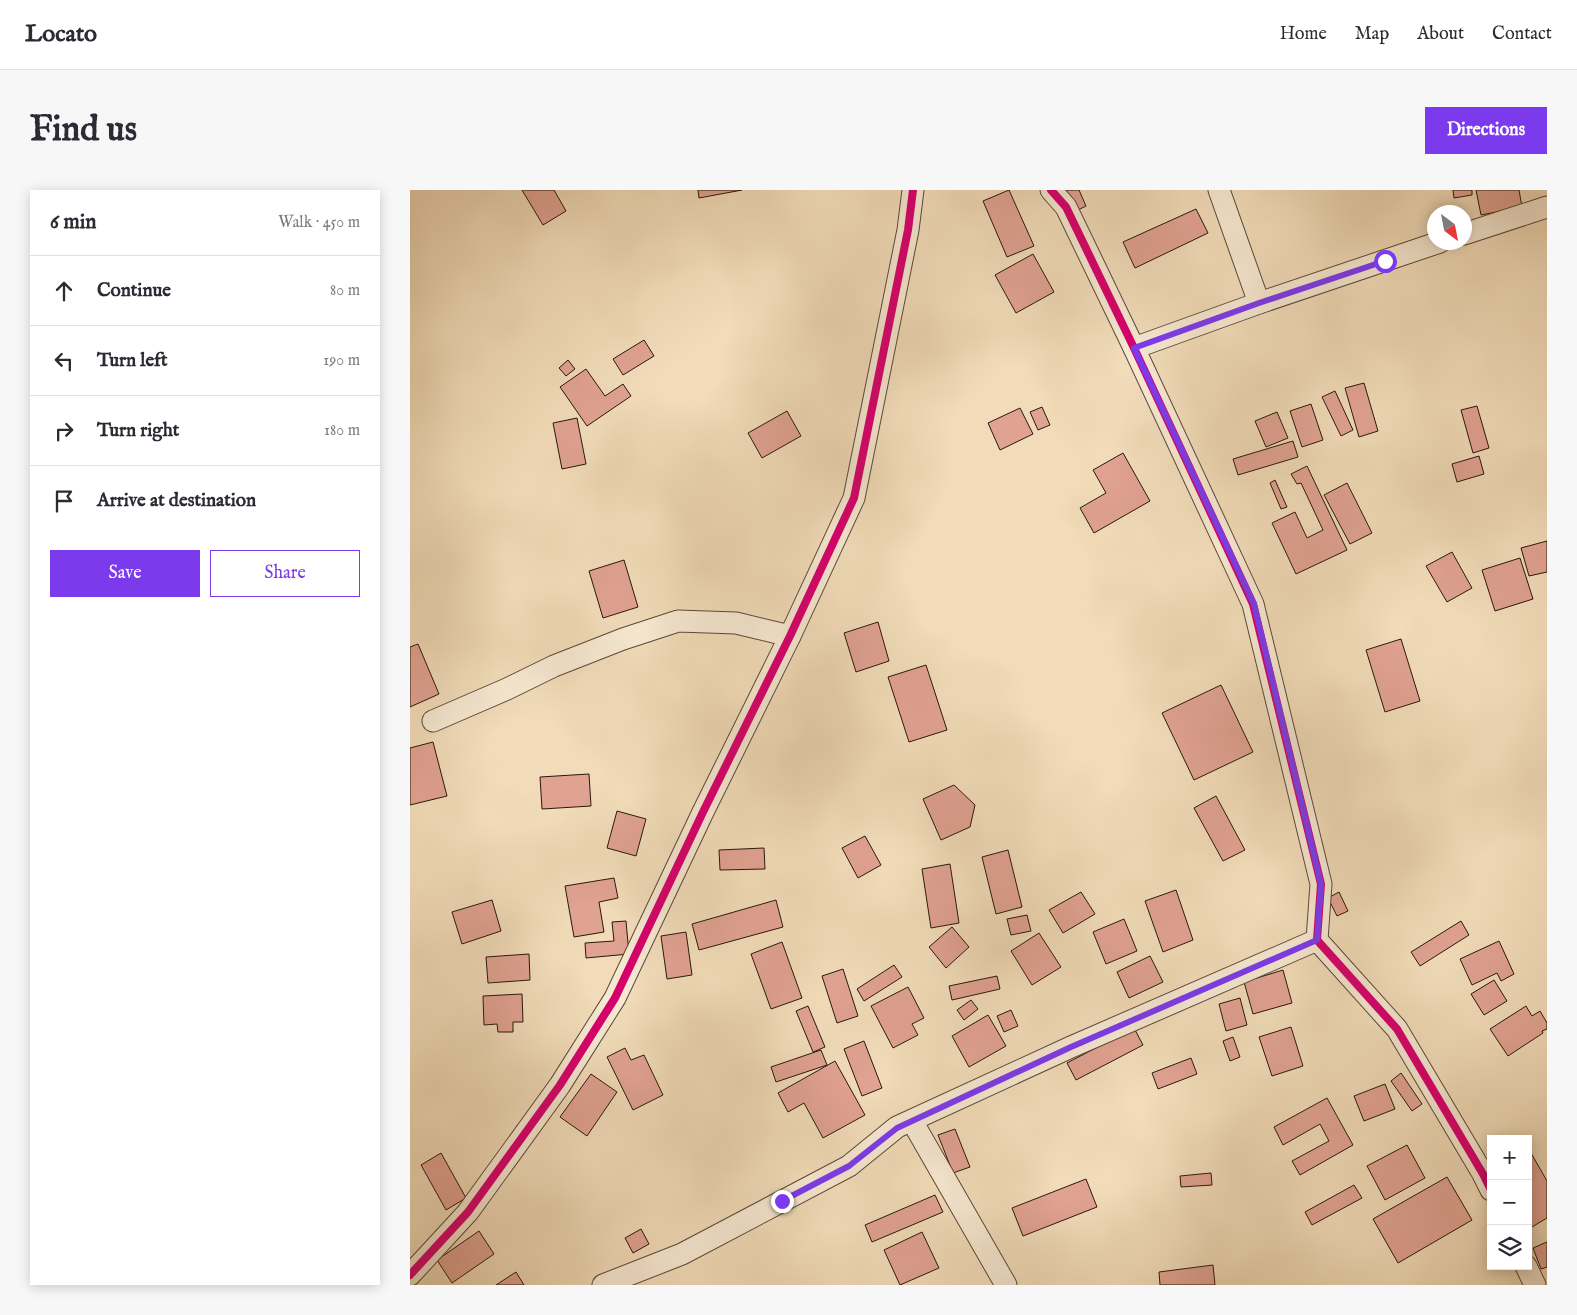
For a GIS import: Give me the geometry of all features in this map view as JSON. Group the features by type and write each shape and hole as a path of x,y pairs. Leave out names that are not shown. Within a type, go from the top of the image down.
{"street":[{"path":"410,1275 473,1204 560,1085 616,998 703,812 790,636 854,498 908,230 913,190"},
{"path":"1051,190 1066,207 1254,604 1321,884 1317,940 1397,1029 1487,1182"},
{"path":"1219,190 1259,303"},
{"path":"1472,231 1547,206"},
{"path":"1134,348 1259,303 1427,246"},
{"path":"433,721 554,666 623,639 678,621 736,623 790,636"},
{"path":"603,1285 682,1254 849,1166 897,1128 1071,1047 1317,940"},
{"path":"912,1121 1006,1285"},
{"path":"1528,1270 1535,1285"}],"building":[{"path":"522,190 554,190 566,211 543,225"},
{"path":"698,190 742,190 699,198"},
{"path":"1009,190 1034,246 1007,257 983,201"},
{"path":"1068,190 1079,190 1086,206 1070,214 1061,193"},
{"path":"1453,190 1472,190 1472,195 1454,198"},
{"path":"1476,190 1519,190 1522,207 1481,215"},
{"path":"1196,209 1208,233 1135,268 1123,242"},
{"path":"1033,254 1054,292 1016,313 995,275"},
{"path":"644,340 654,356 623,375 613,359"},
{"path":"568,360 575,369 566,376 559,368"},
{"path":"586,369 605,396 623,384 631,396 587,426 560,387"},
{"path":"1364,383 1378,431 1359,437 1345,388"},
{"path":"1335,391 1353,430 1341,436 1322,397"},
{"path":"1311,404 1323,440 1302,447 1290,411"},
{"path":"1477,406 1489,448 1473,453 1461,410"},
{"path":"1042,407 1050,425 1038,430 1030,412"},
{"path":"1020,408 1033,434 1000,450 988,423"},
{"path":"787,411 801,436 762,458 748,433"},
{"path":"1277,412 1288,438 1266,447 1255,421"},
{"path":"577,418 586,464 562,469 553,423"},
{"path":"1293,441 1298,457 1238,475 1233,459"},
{"path":"1123,453 1150,501 1094,533 1080,508 1106,493 1093,470"},
{"path":"1479,456 1484,474 1457,482 1452,464"},
{"path":"1307,466 1347,550 1296,574 1272,523 1295,512 1307,538 1323,530 1301,483 1297,484 1291,474"},
{"path":"1275,480 1287,507 1281,509 1270,483"},
{"path":"1347,483 1372,533 1350,544 1324,495"},
{"path":"1547,541 1547,572 1529,576 1521,548"},
{"path":"1452,552 1472,588 1447,602 1426,566"},
{"path":"1520,558 1533,599 1495,611 1482,570"},
{"path":"624,560 638,607 603,618 589,571"},
{"path":"878,622 889,661 856,672 844,633"},
{"path":"1401,639 1420,701 1385,712 1366,650"},
{"path":"418,644 439,694 410,707 410,647"},
{"path":"926,665 947,730 909,742 888,677"},
{"path":"1221,685 1253,752 1194,780 1162,713"},
{"path":"433,742 447,796 410,805 410,748"},
{"path":"589,774 591,806 542,809 540,777"},
{"path":"954,785 975,805 970,827 941,840 923,799"},
{"path":"1216,796 1245,850 1223,861 1194,808"},
{"path":"617,811 646,819 636,856 607,848"},
{"path":"865,836 881,865 858,878 842,848"},
{"path":"764,848 765,869 720,870 719,850"},
{"path":"1008,850 1022,907 996,914 982,857"},
{"path":"950,864 959,923 931,928 922,869"},
{"path":"614,878 618,898 599,902 604,932 574,937 565,886"},
{"path":"1176,890 1193,940 1163,952 1145,901"},
{"path":"1081,892 1095,914 1063,933 1049,910"},
{"path":"1339,892 1348,911 1337,916 1328,898"},
{"path":"492,900 501,931 462,944 452,912"},
{"path":"776,900 783,927 699,950 692,924"},
{"path":"1027,915 1031,931 1011,935 1007,919"},
{"path":"1124,919 1137,951 1106,964 1093,932"},
{"path":"626,921 629,954 586,958 585,943 614,941 612,922"},
{"path":"1461,921 1469,935 1420,966 1411,952"},
{"path":"952,927 969,947 946,968 929,947"},
{"path":"686,932 692,975 667,979 661,936"},
{"path":"1039,933 1061,967 1032,985 1011,951"},
{"path":"1499,941 1514,974 1501,981 1497,973 1472,985 1460,959"},
{"path":"782,942 802,998 771,1009 751,954"},
{"path":"529,954 530,980 488,983 486,957"},
{"path":"1150,956 1163,982 1129,998 1117,972"},
{"path":"894,965 902,977 864,1001 857,989"},
{"path":"843,969 858,1016 837,1023 822,976"},
{"path":"1283,970 1292,1003 1253,1014 1244,982"},
{"path":"997,976 1000,989 952,1000 949,986"},
{"path":"1494,980 1507,1001 1484,1015 1471,994"},
{"path":"908,987 924,1018 912,1024 918,1035 893,1048 871,1006"},
{"path":"522,994 523,1022 513,1022 513,1032 498,1032 497,1024 484,1025 483,996"},
{"path":"1240,998 1247,1025 1226,1031 1219,1004"},
{"path":"971,1000 978,1009 964,1020 957,1010"},
{"path":"808,1006 825,1047 813,1052 796,1011"},
{"path":"1526,1006 1532,1016 1540,1011 1547,1023 1547,1029 1508,1056 1490,1029"},
{"path":"1011,1010 1018,1026 1004,1032 997,1016"},
{"path":"988,1015 1006,1046 969,1067 952,1036"},
{"path":"1291,1027 1303,1066 1272,1076 1259,1037"},
{"path":"1134,1028 1143,1045 1076,1080 1067,1063"},
{"path":"1233,1037 1240,1057 1230,1061 1223,1041"},
{"path":"864,1041 882,1088 862,1096 844,1049"},
{"path":"625,1048 631,1060 644,1055 663,1095 633,1110 607,1057"},
{"path":"821,1050 827,1065 776,1082 771,1067"},
{"path":"1191,1058 1197,1074 1158,1089 1152,1073"},
{"path":"835,1061 865,1115 823,1138 804,1103 788,1112 778,1093"},
{"path":"1401,1073 1422,1104 1412,1111 1391,1081"},
{"path":"591,1074 617,1092 587,1136 560,1117"},
{"path":"1385,1084 1395,1109 1364,1121 1354,1096"},
{"path":"1327,1098 1353,1145 1300,1175 1292,1161 1329,1141 1320,1124 1283,1145 1274,1127"},
{"path":"955,1129 970,1167 953,1173 938,1135"},
{"path":"1407,1145 1425,1178 1385,1200 1367,1166"},
{"path":"441,1153 466,1198 446,1210 421,1165"},
{"path":"1532,1155 1547,1181 1547,1218 1532,1227"},
{"path":"1211,1173 1212,1185 1181,1187 1180,1176"},
{"path":"1447,1177 1472,1220 1398,1263 1373,1219"},
{"path":"1086,1179 1097,1207 1023,1236 1012,1208"},
{"path":"1354,1185 1362,1198 1312,1225 1305,1212"},
{"path":"935,1195 943,1212 872,1242 865,1225"},
{"path":"641,1229 649,1244 633,1253 625,1238"},
{"path":"479,1231 494,1254 452,1283 437,1260"},
{"path":"922,1232 939,1268 900,1285 884,1250"},
{"path":"1547,1242 1547,1267 1541,1269 1533,1248"},
{"path":"1213,1265 1215,1285 1160,1285 1159,1272"},
{"path":"516,1272 524,1285 496,1285"}],"cycle path":[{"path":"410,1275 468,1212 560,1085 615,998 703,812 790,636 854,498 908,230 913,190"},
{"path":"1051,190 1066,207 1253,604 1321,884 1317,940 1397,1029 1487,1182"}],"route":[{"path":"782,1201 849,1166 897,1128 1071,1047 1317,940 1321,884 1254,604 1134,348 1259,303 1385,261"}]}
